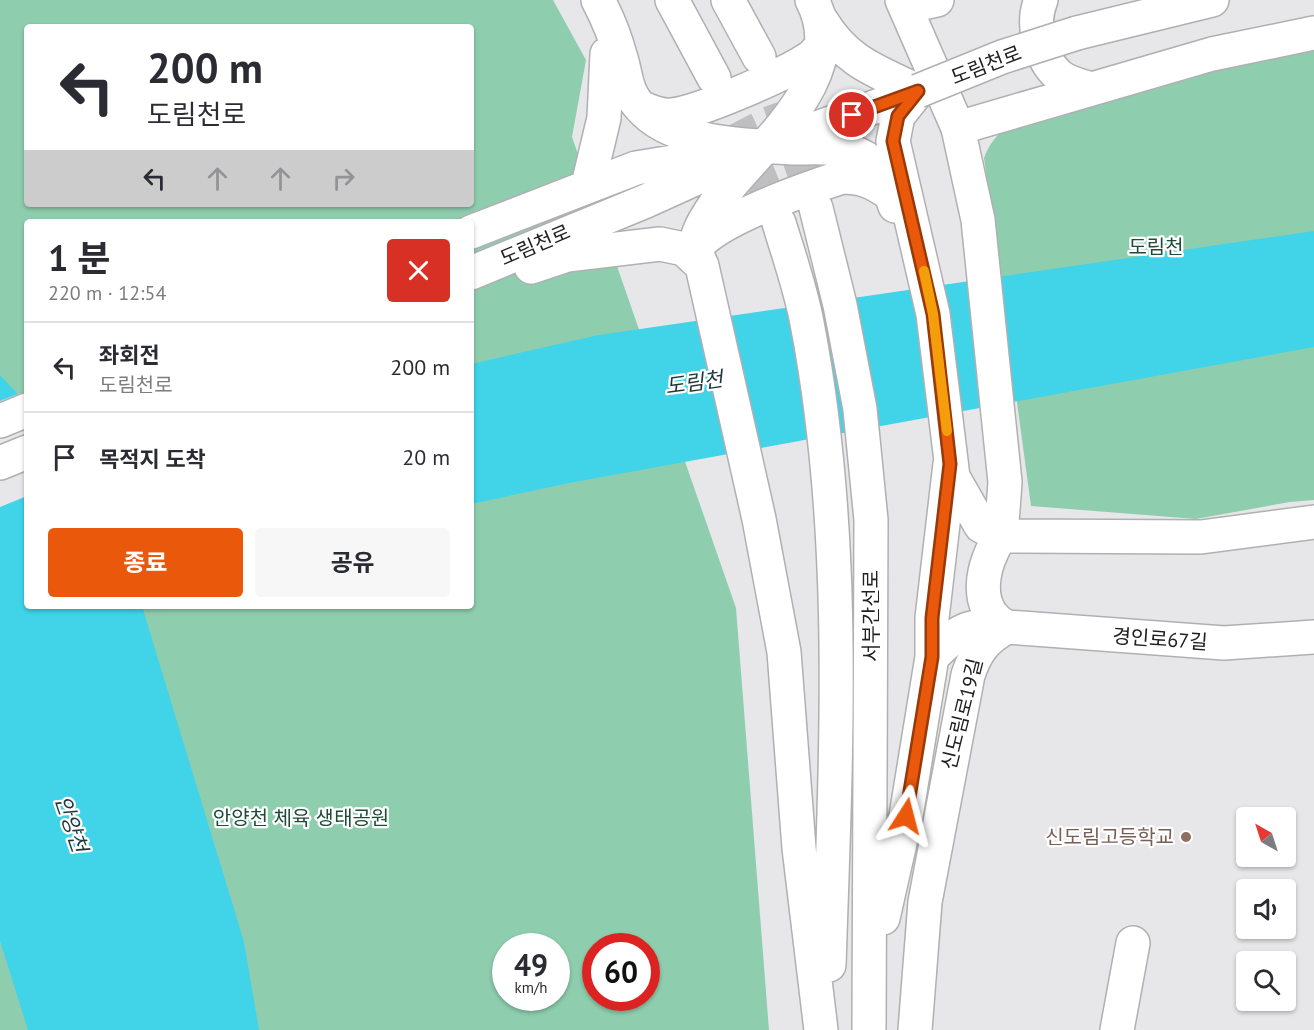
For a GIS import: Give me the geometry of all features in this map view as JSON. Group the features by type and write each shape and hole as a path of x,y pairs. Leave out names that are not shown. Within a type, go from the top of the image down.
{"main road":[{"path":"672,0 714,78"},
{"path":"728,0 759,57"},
{"path":"1041,0 1038,8 1037,35 1044,55 1057,74 1072,84 1088,88"},
{"name":"도림천로","path":"474,272 646,201 765,147 918,91 1002,57 1077,33 1212,0"},
{"path":"915,2 958,128 978,220 1005,482 1001,536 986,565 983,596 990,613 1007,627"},
{"path":"602,8 621,55 627,90 636,103 656,121 684,134 765,147 839,149 856,154 879,170 898,213 916,229"},
{"path":"588,185 604,118 602,8"},
{"path":"636,103 657,114 674,115 801,63 816,53 819,21"},
{"path":"819,21 849,56 918,91 898,116 893,141 916,229 933,314 950,464 960,493 975,518 987,530 1001,536 1201,537 1314,522"},
{"path":"819,21 820,62 812,79 765,147 734,180 703,223 699,257 759,519 784,652 799,848 821,1030"},
{"path":"958,128 1088,88 1212,54 1314,33"},
{"name":"도림천로","path":"474,231 636,168 765,147"},
{"path":"699,257 702,239 721,226 842,177 858,177 874,182 891,194"},
{"name":"서부간선로","path":"816,208 840,305 860,410 871,520 869,1030"},
{"name":"서부간선로","path":"779,223 807,321 824,425 832,520 837,695 828,1030"},
{"path":"474,281 509,274 567,255 660,244 684,249 699,257"},
{"path":"0,421 24,411"},
{"path":"0,463 24,453"},
{"path":"870,979 906,816 932,657 932,618 950,464"},
{"name":"경인로67길","path":"932,657 954,634 968,627 1007,627 1224,643 1314,637"},
{"name":"신도림로19길","path":"915,1030 925,902 968,675 974,656 983,643 1007,627"},
{"path":"1117,1030 1133,943"}],"green space":[{"name":"안양천 체육 생태공원","path":"0,0 553,0 586,60 572,137 736,608 769,1030 0,1030"},
{"name":"도림천","path":"1314,46 1314,500 1290,502 1196,519 1031,506 984,158 991,144 1006,128 1027,116"}],"water":[{"name":"도림천","path":"1314,231 1314,347 569,483 474,503 474,363 599,335"},
{"name":"안양천","path":"0,375 24,401 24,609 143,609 244,942 259,1030 28,1030 0,941"}],"pier":[{"path":"21,393 24,396 24,497 0,507 0,401"}],"tunnel":[{"path":"759,57 776,94 816,208"},
{"path":"714,78 739,126 779,223"}],"slow traffic":[{"path":"924,271 933,314 947,431"}],"place":[{"name":"신도림고등학교","path":"1186,837"}],"route":[{"path":"852,115 918,91 898,116 893,141 916,229 933,314 950,464 932,618 932,657 906,816"}]}
